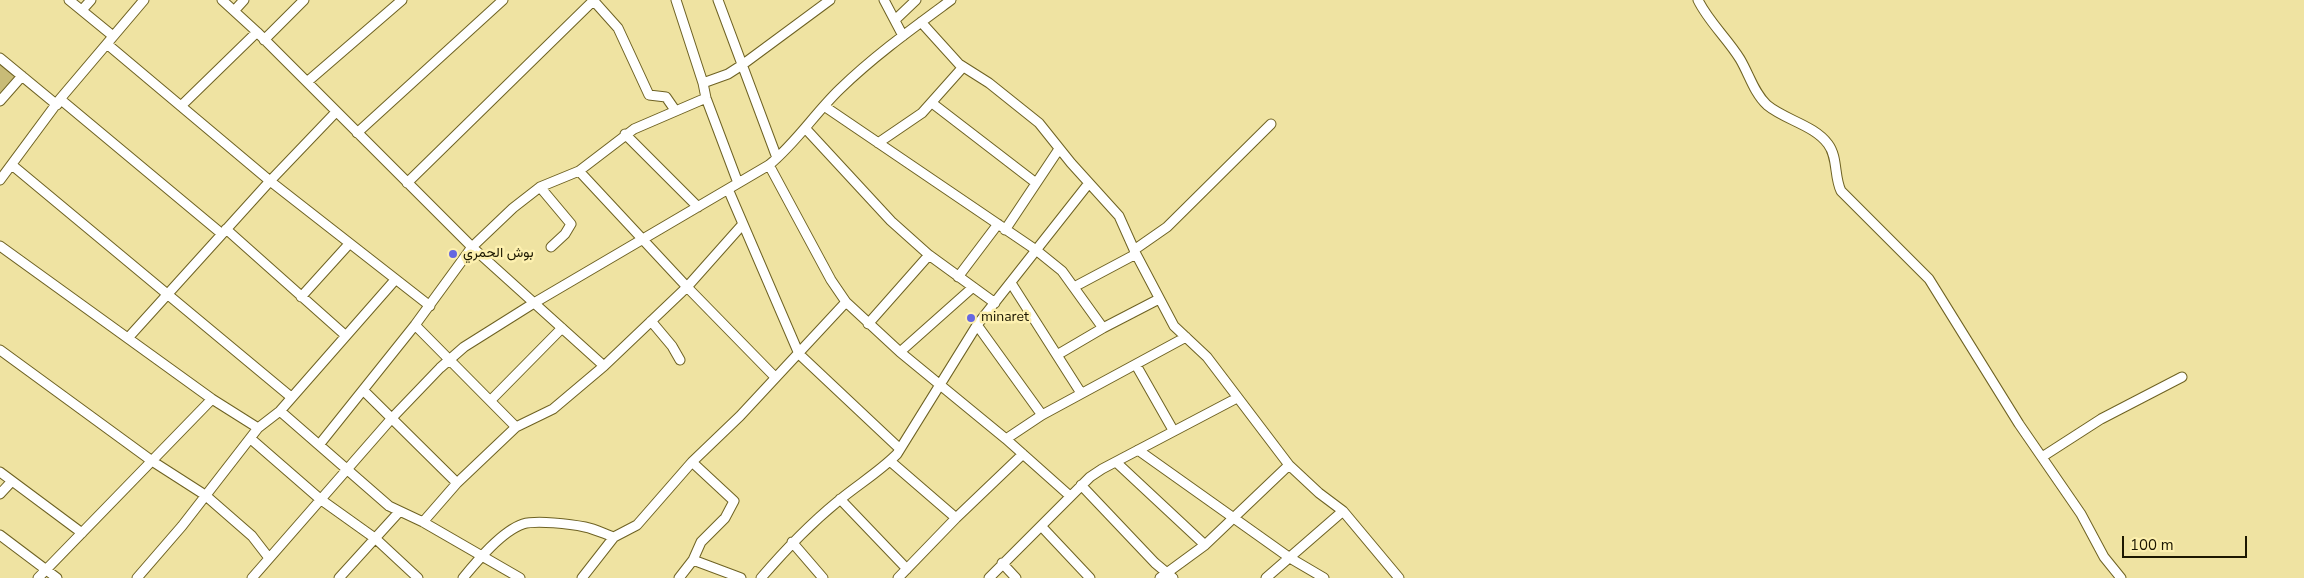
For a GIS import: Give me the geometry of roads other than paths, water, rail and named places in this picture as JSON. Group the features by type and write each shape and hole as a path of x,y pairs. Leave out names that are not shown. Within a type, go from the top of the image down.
{"street":[{"path":"69,0 113,36"},
{"path":"82,10 91,0"},
{"path":"1,177 59,102 144,0"},
{"path":"222,0 472,247 604,366"},
{"path":"234,11 244,0"},
{"path":"264,40 304,0"},
{"path":"307,82 402,0"},
{"path":"357,133 503,0"},
{"path":"584,0 584,10"},
{"path":"406,183 594,0 618,28 650,95 666,97 675,110"},
{"path":"676,0 703,83 706,98 738,183"},
{"path":"718,0 777,158"},
{"path":"703,83 728,74 742,65 830,0"},
{"path":"884,0 903,36"},
{"path":"895,20 916,0"},
{"path":"252,578 392,418 449,359 473,339 769,165 856,74 951,0"},
{"path":"1698,0 1740,59 1760,97 1768,105 1815,134 1830,146 1841,192 1929,279 2019,424 2081,514 2104,557 2121,578"},
{"path":"921,22 963,67 984,79 1038,122 1059,149 1119,216 1135,252 1174,326 1201,350 1289,465 1342,511 1399,578"},
{"path":"181,106 256,32"},
{"path":"107,44 270,181 430,306"},
{"path":"0,58 224,232 345,335"},
{"path":"878,142 915,119 932,103 963,67"},
{"path":"0,101 22,76"},
{"path":"319,445 430,306 472,247 513,208 540,187 580,171 625,134 675,110 706,98"},
{"path":"932,103 1036,183"},
{"path":"824,106 1036,250 1062,271 1103,328"},
{"path":"128,338 270,181 336,112"},
{"path":"1074,287 1135,252 1167,227 1271,124"},
{"path":"805,128 875,206 929,255 995,303"},
{"path":"625,134 698,207"},
{"path":"958,277 1036,183 1059,149"},
{"path":"12,165 169,293 292,397"},
{"path":"769,165 831,280 846,302 900,352 1006,439 1070,496"},
{"path":"580,171 687,287 775,377"},
{"path":"761,578 792,542 840,499 880,471 900,449 977,325 1089,183"},
{"path":"540,187 571,224 565,234 551,247"},
{"path":"728,189 799,354 900,449"},
{"path":"423,522 458,482 516,428 553,409 604,366 687,287 743,224"},
{"path":"301,297 349,244"},
{"path":"0,246 212,398 258,428"},
{"path":"868,324 929,255"},
{"path":"137,578 182,526 258,428 280,411 395,280"},
{"path":"1011,283 1082,393"},
{"path":"900,352 972,288"},
{"path":"1057,355 1103,328 1159,299"},
{"path":"582,578 614,537 637,525 692,462 740,416 846,302"},
{"path":"650,321 672,346 680,360"},
{"path":"415,325 516,428"},
{"path":"977,325 1042,415"},
{"path":"490,400 562,328"},
{"path":"1006,439 1042,415 1186,338"},
{"path":"0,351 152,461 205,495 252,536 269,558"},
{"path":"1136,365 1173,430"},
{"path":"2042,457 2101,419 2182,377"},
{"path":"363,390 458,482"},
{"path":"38,578 212,398"},
{"path":"988,578 1042,527 1070,496 1102,469 1237,398"},
{"path":"280,411 398,512 423,522 520,578"},
{"path":"251,439 320,499 376,539 418,578"},
{"path":"1138,450 1290,558 1324,578"},
{"path":"840,499 904,575 956,518 1023,454"},
{"path":"890,461 956,518"},
{"path":"678,578 693,560 701,542 725,518 734,501 692,462"},
{"path":"1116,462 1205,545"},
{"path":"1081,486 1167,576 1205,545 1289,465"},
{"path":"0,472 82,533"},
{"path":"0,494 12,481"},
{"path":"1266,578 1342,511"},
{"path":"339,578 376,539 398,512"},
{"path":"463,578 482,556 513,530 531,523 584,527 614,537"},
{"path":"1042,527 1090,578"},
{"path":"0,535 57,578"},
{"path":"792,542 823,578"},
{"path":"693,560 741,578"},
{"path":"1002,563 1016,578"}],"place":[{"name":"بوش الحمري","path":"453,254"},
{"name":"minaret","path":"971,318"}]}
